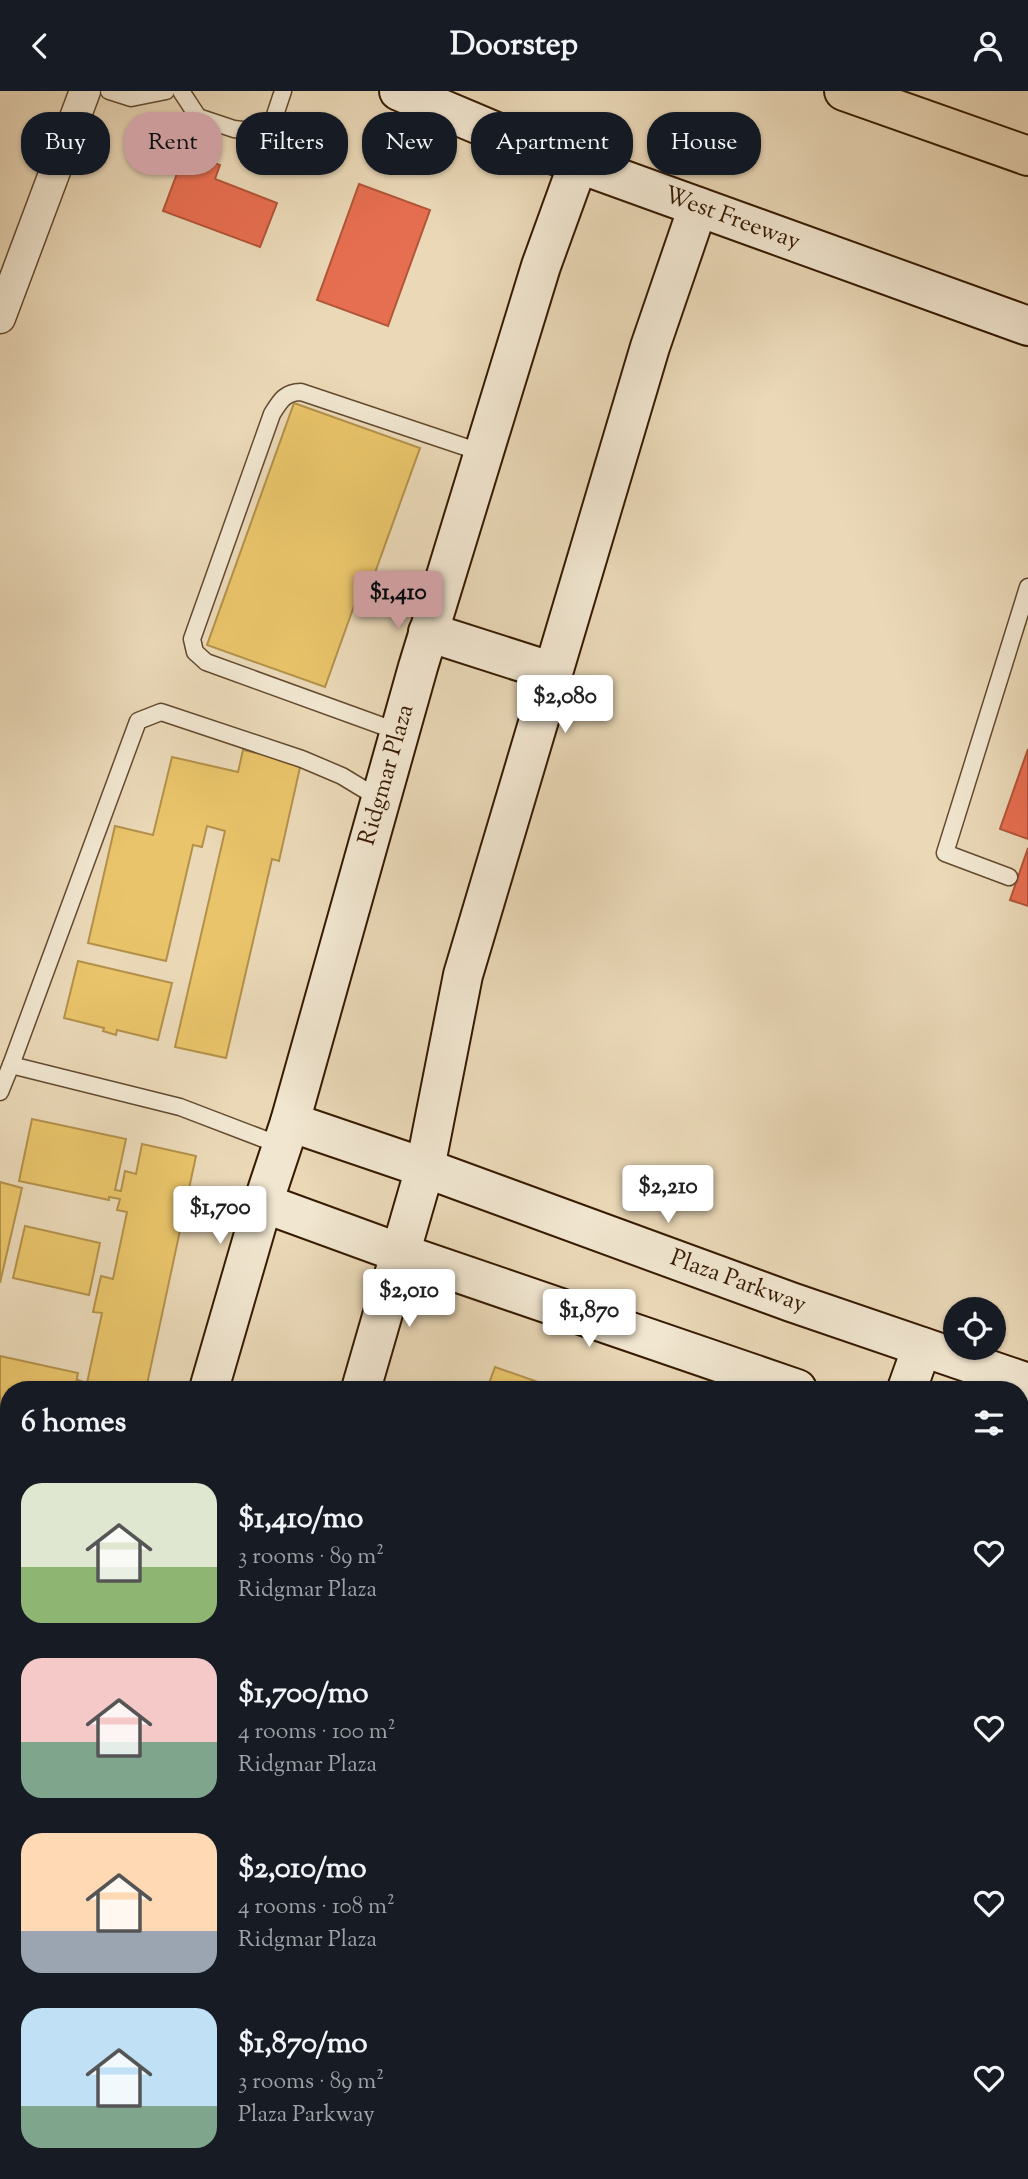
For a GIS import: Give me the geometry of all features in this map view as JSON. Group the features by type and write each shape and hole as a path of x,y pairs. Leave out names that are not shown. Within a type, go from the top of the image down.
{"highway":[{"path":"844,91 1028,156"}],"street":[{"path":"0,318 85,91"},
{"name":"West Freeway","path":"399,91 471,121"},
{"name":"Ridgmar Plaza","path":"211,1381 286,1134 428,632 541,266 574,175"},
{"name":"West Freeway","path":"609,175 1028,326"},
{"path":"363,1381 425,1168 463,975 650,347 698,207"},
{"path":"428,632 553,672"},
{"name":"Plaza Parkway","path":"286,1134 425,1168 791,1302 1022,1381"},
{"path":"263,1203 400,1253 774,1381"},
{"path":"910,1381 922,1347"}],"lane":[{"path":"109,91 131,98 166,91"},
{"path":"181,91 198,117 234,129 269,133 284,91"},
{"path":"399,732 205,662 195,652 191,639 272,414 280,400 291,392 301,392 483,453"},
{"path":"1009,877 945,853 1028,587"},
{"path":"0,1092 138,721 162,712 302,759 342,776 380,800"},
{"path":"11,1065 286,1134"}],"building: Homes":[{"path":"294,403 420,448 372,581 364,578 325,687 207,645"},
{"path":"243,750 301,763 279,861 272,859 226,1058 175,1047 225,831 207,826 202,847 193,845 166,961 88,943 115,826 153,835 172,757 238,772"},
{"path":"78,961 172,983 158,1040 117,1030 116,1035 103,1031 104,1028 64,1018"},
{"path":"32,1119 126,1139 115,1190 121,1191 125,1171 136,1174 142,1144 196,1156 148,1381 87,1381 102,1313 93,1312 101,1276 113,1279 127,1212 117,1210 120,1199 109,1197 109,1200 19,1181"},
{"path":"0,1182 22,1188 0,1283"},
{"path":"25,1226 100,1243 89,1295 13,1278"},
{"path":"0,1356 78,1373 76,1381 0,1381"},
{"path":"495,1367 535,1381 490,1381"}],"building: Shops":[{"path":"176,175 216,175 215,179 277,203 260,247 163,211"},
{"path":"359,184 430,210 388,326 317,300"},
{"path":"1028,749 1028,839 1000,829"},
{"path":"1028,848 1028,906 1010,900"}]}
